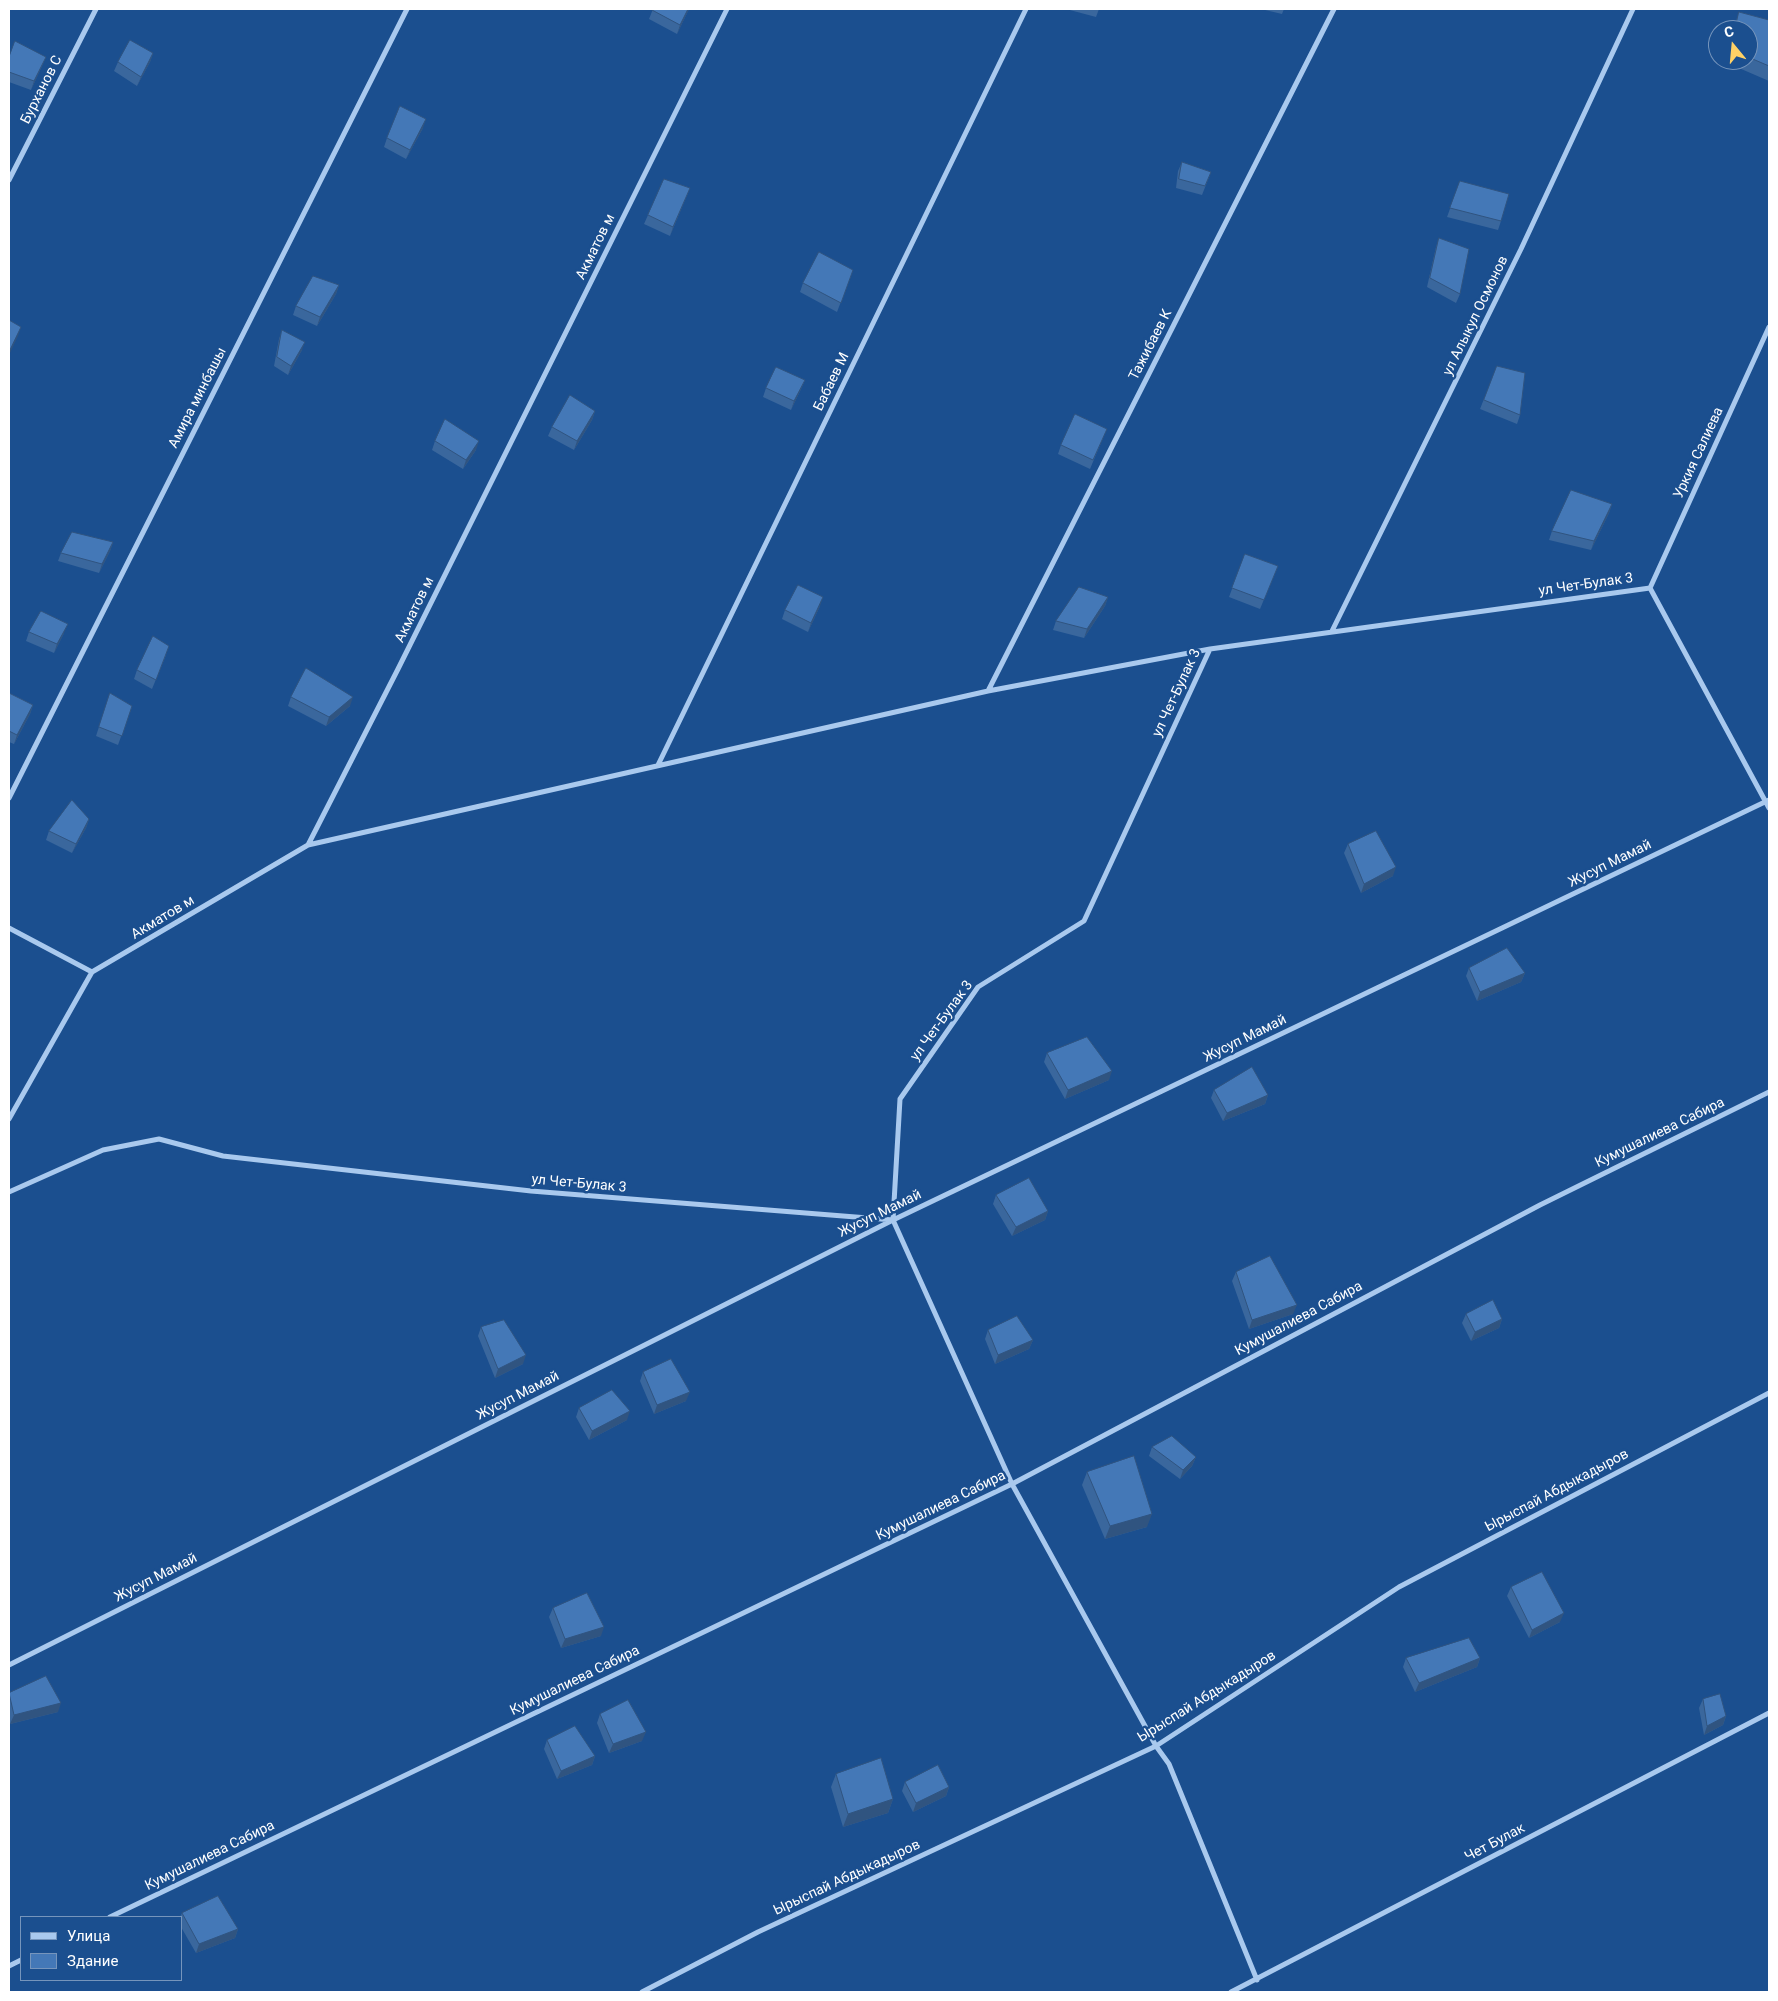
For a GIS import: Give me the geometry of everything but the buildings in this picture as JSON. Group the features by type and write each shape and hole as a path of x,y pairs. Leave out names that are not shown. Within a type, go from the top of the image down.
{"street":[{"name":"Бурханов С","path":"9,180 96,9"},
{"name":"Амира минбашы","path":"9,798 407,9"},
{"name":"Акматов м","path":"92,972 308,845 398,669 727,9"},
{"name":"Бабаев М","path":"658,765 1026,9"},
{"name":"Тажибаев К","path":"988,691 1334,9"},
{"name":"ул Алыкул Осмонов","path":"1332,631 1521,249 1633,9"},
{"name":"Уркия Салиева","path":"1650,588 1769,327"},
{"name":"ул Чет-Булак 3","path":"9,1192 103,1150 159,1139 223,1156 531,1191 893,1220 900,1099 978,987 1084,921 1210,648 1650,588 1768,801 1769,808"},
{"path":"308,845 988,691 1210,648"},
{"name":"Жусуп Мамай","path":"9,1665 893,1220 1768,801"},
{"path":"9,928 92,972 9,1119"},
{"name":"Кумушалиева Сабира","path":"112,1916 1012,1484 1540,1205 1769,1092"},
{"path":"893,1220 1012,1484 1156,1746 1169,1764 1257,1980"},
{"name":"Ырыспай Абдыкадыров","path":"642,1992 758,1932 1156,1746 1399,1587 1769,1393"},
{"name":"Чет Булак","path":"1231,1992 1769,1713"}]}
